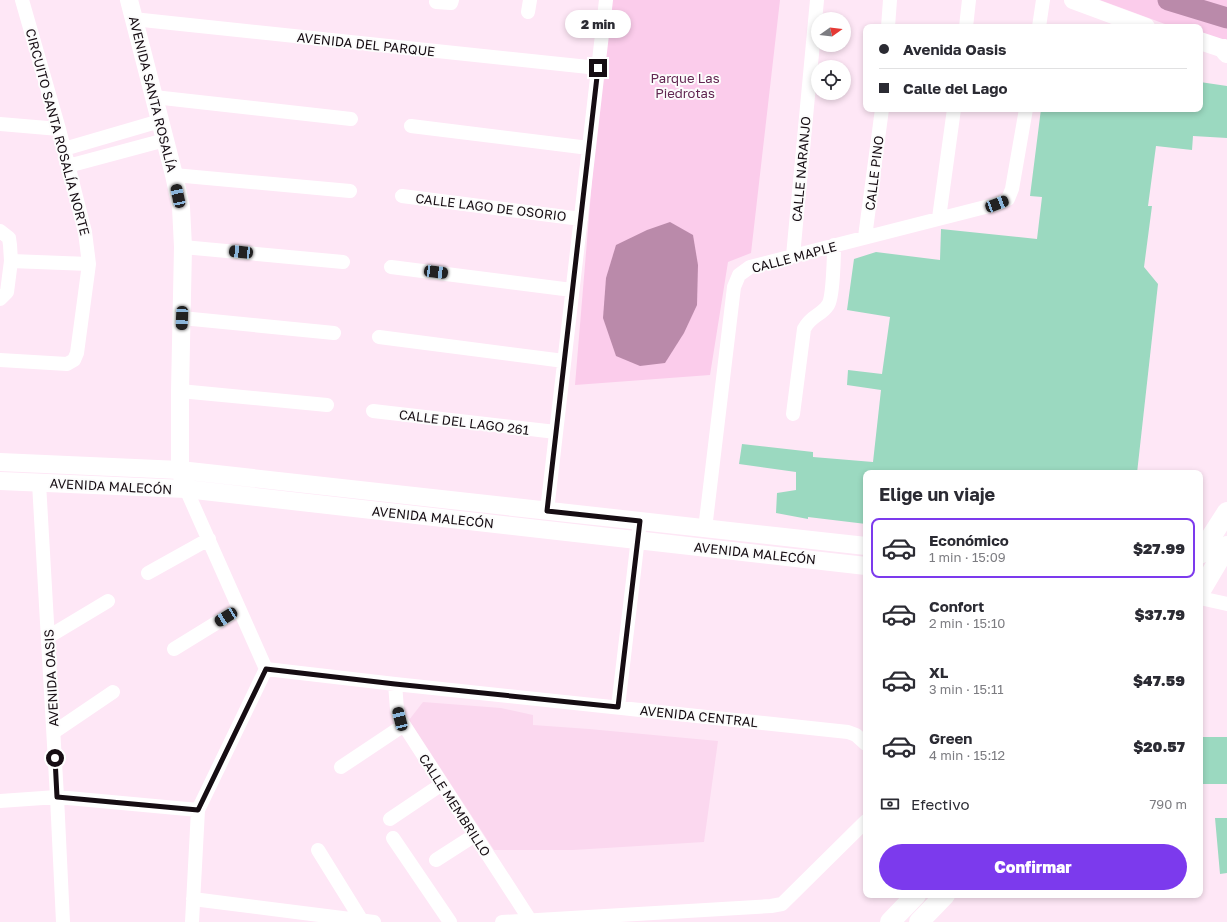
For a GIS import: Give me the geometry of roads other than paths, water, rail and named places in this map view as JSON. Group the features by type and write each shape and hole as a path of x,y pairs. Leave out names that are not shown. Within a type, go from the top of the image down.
{"main road":[{"path":"1203,549 1227,512"},
{"path":"1203,587 1227,546"},
{"path":"898,918 914,898"},
{"path":"919,922 942,898"}],"street":[{"name":"CIRCUITO SANTA ROSALÍA NORTE","path":"0,360 66,364 74,360 77,353 89,264 85,232 59,129 22,0"},
{"name":"AVENIDA SANTA ROSALÍA","path":"128,0 181,207 184,247 180,391 180,470 186,489 266,669"},
{"path":"436,2 451,4 452,0"},
{"path":"547,511 606,0"},
{"name":"CALLE NARANJO","path":"793,256 817,0"},
{"path":"888,24 890,0"},
{"path":"966,24 969,0"},
{"path":"1039,24 1043,0"},
{"path":"1073,0 1138,24"},
{"name":"AVENIDA DEL PARQUE","path":"134,19 598,68"},
{"path":"1203,42 1226,51"},
{"path":"154,97 351,119"},
{"name":"CALLE PINO","path":"866,237 882,112"},
{"path":"939,218 954,112"},
{"name":"CALLE MAPLE","path":"705,528 734,287 739,275 750,267 1008,200 1012,189 1025,112"},
{"path":"64,149 160,121"},
{"path":"0,124 59,129"},
{"path":"412,126 589,148"},
{"path":"68,166 165,140"},
{"path":"174,175 350,191"},
{"name":"CALLE LAGO DE OSORIO","path":"402,196 581,219"},
{"path":"0,231 9,238 11,261 6,292 0,299"},
{"path":"793,414 804,329 810,320 824,310 830,302 834,245"},
{"path":"184,247 343,262"},
{"path":"11,261 89,264"},
{"path":"391,267 572,290"},
{"path":"182,318 334,333"},
{"path":"379,337 564,361"},
{"path":"180,391 327,405"},
{"name":"CALLE DEL LAGO 261","path":"373,411 556,432"},
{"name":"AVENIDA MALECÓN","path":"0,462 180,470 863,546"},
{"name":"AVENIDA MALECÓN","path":"0,481 186,489 863,566"},
{"name":"AVENIDA OASIS","path":"40,482 63,922"},
{"path":"618,707 640,521"},
{"path":"148,573 209,539"},
{"path":"1203,599 1227,604"},
{"path":"48,637 108,601"},
{"path":"174,649 239,609"},
{"path":"192,922 198,810 266,669"},
{"name":"AVENIDA CENTRAL","path":"266,669 848,732 856,735 863,741"},
{"name":"CALLE MEMBRILLO","path":"395,684 397,709 400,719 530,920"},
{"path":"54,732 113,692"},
{"path":"341,767 404,725"},
{"path":"390,819 442,784"},
{"path":"0,801 57,797 198,810"},
{"path":"502,922 763,907 782,904 863,824"},
{"path":"436,860 475,835"},
{"path":"393,838 450,922"},
{"path":"318,850 368,921"},
{"path":"193,898 368,921"}],"waterway":[{"path":"1168,0 1227,18"}],"park label":[{"name":"Parque Las Piedrotas","path":"685,86"}]}
